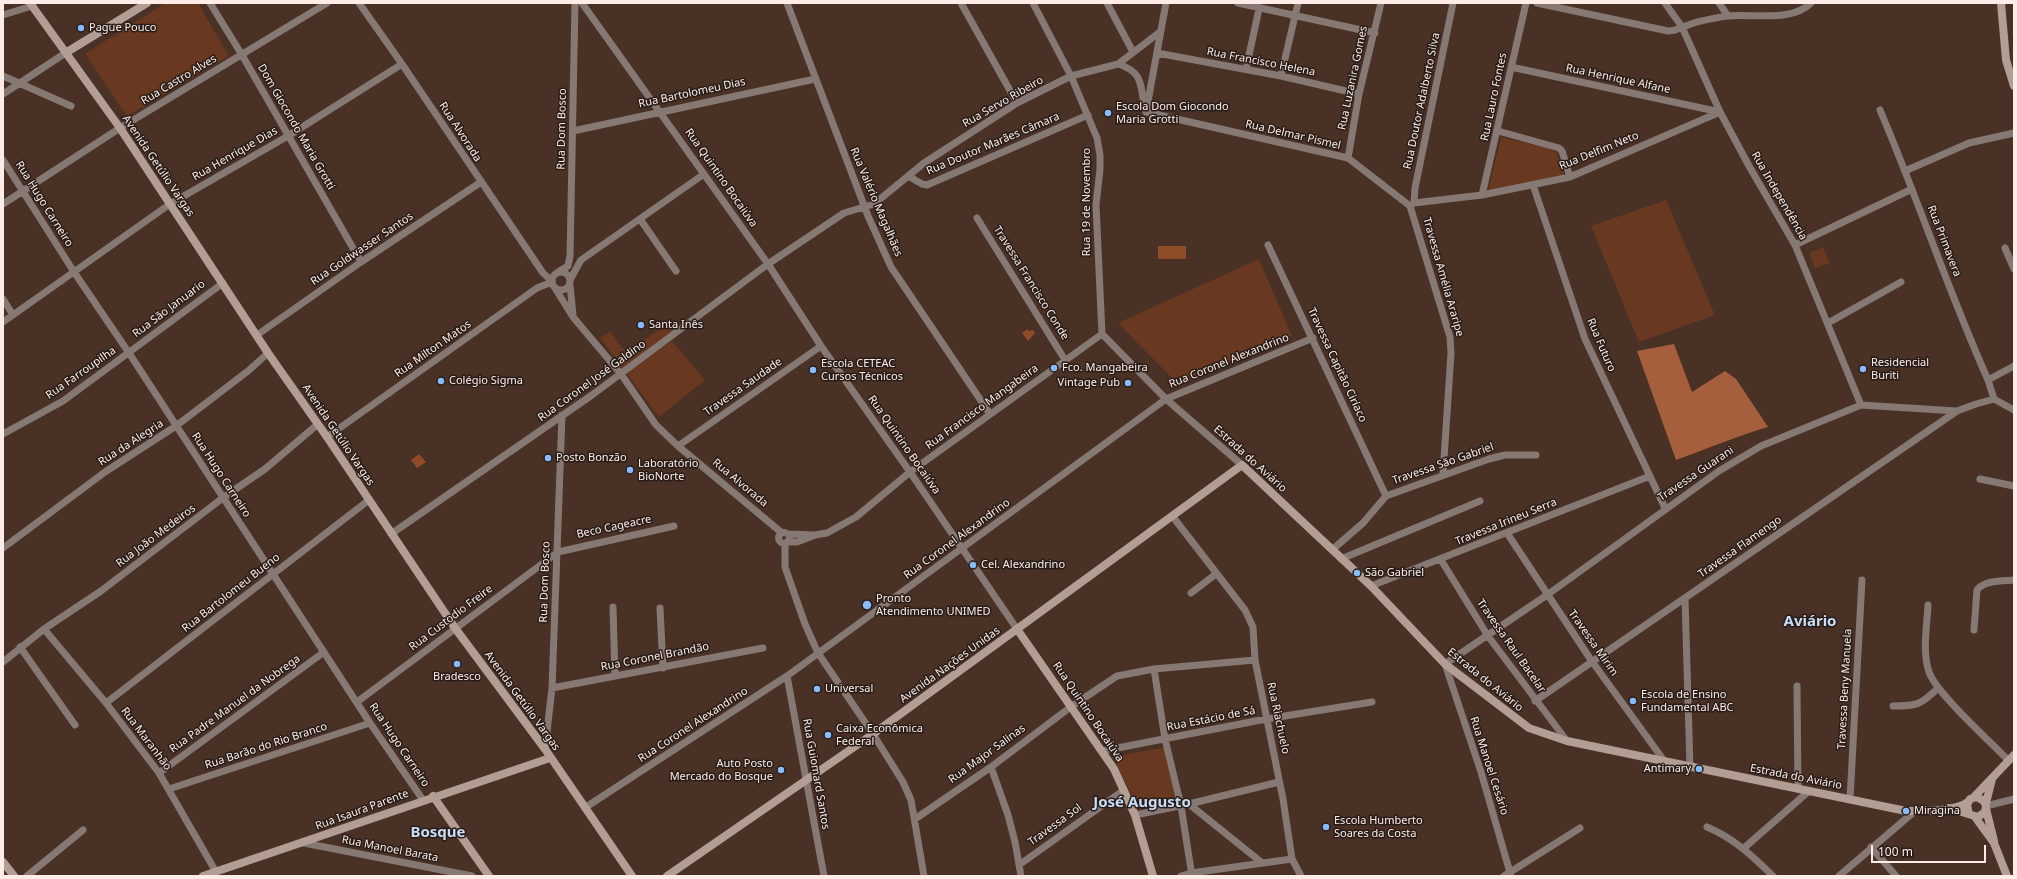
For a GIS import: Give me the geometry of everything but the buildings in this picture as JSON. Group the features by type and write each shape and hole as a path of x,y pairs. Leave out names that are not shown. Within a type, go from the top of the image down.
{"street":[{"path":"3,94 66,52 147,3"},
{"name":"Dom Giocondo Maria Grotti","path":"210,3 242,54 361,262"},
{"name":"Rua Castro Alves","path":"3,204 120,128 327,3"},
{"name":"Rua Alvorada","path":"359,3 543,273 554,280 562,291 570,282 566,273 554,280"},
{"name":"Rua Dom Bosco","path":"575,259 573,131 576,3"},
{"name":"Rua Quintino Bocaiúva","path":"582,3 768,264 821,346 910,472 1114,769 1135,815 1153,876"},
{"name":"Rua Valério Magalhães","path":"787,3 865,207 891,267 990,414"},
{"path":"961,3 1017,103"},
{"name":"Rua 19 de Novembro","path":"1033,3 1071,76 1098,138 1100,155 1096,205 1102,334"},
{"path":"1107,3 1133,52"},
{"path":"1146,112 1166,3"},
{"path":"1238,3 1374,33"},
{"path":"1281,76 1298,3"},
{"name":"Rua Luzanira Gomes","path":"1348,158 1359,94 1381,3"},
{"name":"Rua Doutor Adalberto Silva","path":"1412,204 1453,3"},
{"name":"Rua Lauro Fontes","path":"1482,195 1498,131 1526,3"},
{"path":"1537,3 1668,31 1676,31 1682,27 1728,16 1792,13 1803,10 1811,3"},
{"name":"Rua Independência","path":"1665,3 1682,27 1720,112 1749,166 1795,245 1828,322 1861,406"},
{"path":"1719,3 1728,16"},
{"path":"2001,3 2006,60 2014,86"},
{"path":"3,15 31,4"},
{"name":"Avenida Getúlio Vargas","path":"31,4 120,128 268,353 327,437 455,628 545,749 632,876"},
{"path":"1246,69 1259,8"},
{"name":"Rua Servo Ribeiro","path":"865,207 874,204 924,163 1017,103 1071,76 1118,64 1160,32"},
{"name":"Rua Francisco Helena","path":"1157,53 1281,76 1359,94"},
{"name":"Rua Henrique Dias","path":"3,322 170,204 288,136 402,64"},
{"path":"1118,64 1131,68 1138,76 1146,112"},
{"name":"Rua Henrique Alfane","path":"1511,67 1720,112"},
{"path":"1138,76 1153,74"},
{"path":"3,76 71,106"},
{"name":"Rua Bartolomeu Dias","path":"573,131 660,111 815,79"},
{"name":"Rua Primavera","path":"1880,110 1969,338 1988,380"},
{"name":"Rua Delmar Pismel","path":"1146,112 1348,158 1412,204"},
{"name":"Rua Delfim Neto","path":"1412,204 1482,195 1570,177 1720,112"},
{"name":"Rua Doutor Marães Câmara","path":"908,176 922,184 927,184 1088,115"},
{"path":"1498,131 1559,148 1562,151 1570,177"},
{"path":"1905,171 1969,143 2014,133"},
{"name":"Rua Hugo Carneiro","path":"3,160 74,272 224,497 370,723 423,800"},
{"path":"554,280 575,259 640,219 704,174"},
{"name":"Rua Goldwasser Santos","path":"257,336 361,262 481,182"},
{"name":"Rua Futuro","path":"1533,185 1585,339 1665,508"},
{"path":"1795,245 1912,189"},
{"name":"Travessa Amélia Araripe","path":"1412,204 1450,337 1451,353 1443,474"},
{"name":"Rua Coronel José Galdino","path":"391,534 530,440 768,264 844,213 865,207"},
{"name":"Travessa Francisco Conde","path":"977,218 1065,360"},
{"path":"640,219 676,271"},
{"name":"Travessa Capitão Ciríaco","path":"1268,245 1386,496"},
{"path":"2005,248 2014,269"},
{"path":"573,317 570,282 575,259"},
{"name":"Rua Alvorada","path":"554,280 573,317 621,374 656,424 678,446 767,521 783,538"},
{"name":"Rua Milton Matos","path":"327,437 537,288 554,280"},
{"path":"1828,322 1902,282"},
{"name":"Rua São Januario","path":"129,353 222,283"},
{"path":"3,299 13,315"},
{"name":"Rua Francisco Mangabeira","path":"783,538 827,533 856,517 910,472 1102,334"},
{"name":"Estrada do Aviário","path":"1102,334 1166,399 1242,465 1371,586 1445,664 1529,728 1567,741 1690,768 1798,788 1906,811 1948,808 1965,804 1971,800"},
{"name":"Rua Coronel Alexandrino","path":"586,807 787,676 963,549 1166,399 1313,338"},
{"name":"Travessa Saudade","path":"678,446 821,346"},
{"name":"Rua Farroupilha","path":"3,434 63,401 129,353"},
{"name":"Rua da Alegria","path":"3,548 105,472 176,426 268,353"},
{"path":"2014,366 1988,380 1994,399 2014,410"},
{"name":"Travessa Guarani","path":"1445,664 1547,595 1665,508 1719,471 1761,446 1861,406 1957,411 1994,399"},
{"name":"Travessa Flamengo","path":"1535,701 1591,660 1685,598 1957,411"},
{"name":"Rua Dom Bosco","path":"545,749 552,688 562,415"},
{"name":"Rua João Medeiros","path":"3,662 44,629 101,591 224,497 265,469 318,424"},
{"name":"Travessa São Gabriel","path":"1332,550 1363,523 1386,496 1443,474 1505,455 1536,456"},
{"name":"Avenida Nações Unidas","path":"666,876 873,734 1173,517 1242,465"},
{"name":"Travessa Irineu Serra","path":"1371,586 1441,560 1650,476"},
{"path":"1980,478 2014,486"},
{"name":"Rua Bartolomeu Bueno","path":"106,703 369,500"},
{"path":"1341,559 1480,501"},
{"name":"Rua Riachuelo","path":"1173,517 1250,618 1253,627 1255,660 1280,782 1292,859 1301,876"},
{"name":"Beco Cageacre","path":"558,552 674,526"},
{"name":"Travessa Mirim","path":"1507,533 1591,660 1665,762"},
{"path":"783,538 785,567 818,653 873,734 903,782 911,800 924,876"},
{"name":"Rua Custodio Freire","path":"357,702 558,552"},
{"name":"Travessa Raul Bacelar","path":"1441,560 1488,636 1535,701 1567,741"},
{"path":"1191,593 1216,574"},
{"name":"Travessa Beny Manuela","path":"1850,799 1862,580"},
{"path":"1974,630 1977,590 1980,586 1986,583 2014,580"},
{"path":"1685,598 1690,768"},
{"path":"1928,605 1927,664 1929,674 1938,688 2012,758 1971,800 1967,808 1994,843"},
{"path":"613,607 615,676"},
{"path":"660,608 663,668"},
{"name":"Rua Maranhão","path":"44,629 106,703 159,774 216,872"},
{"path":"20,647 75,725"},
{"name":"Rua Coronel Brandão","path":"552,688 763,648"},
{"name":"Rua Padre Manuel da Nobrega","path":"159,774 324,652"},
{"name":"Rua Major Salinas","path":"915,819 991,767 1072,706 1117,676 1154,669 1255,660"},
{"name":"Rua Manoel Cesário","path":"1445,664 1481,772 1508,875"},
{"path":"1154,669 1165,738 1181,806 1191,874"},
{"name":"Rua Guiomard Santos","path":"787,676 805,780 824,876"},
{"path":"1797,686 1798,788"},
{"path":"1893,706 1917,705 1922,703 1938,688"},
{"name":"Rua Estácio de Sá","path":"1102,751 1266,719 1372,702"},
{"name":"Rua Barão do Rio Branco","path":"169,789 370,723"},
{"name":"Rua Isaura Parente","path":"203,876 304,843 433,796 550,758"},
{"path":"991,767 1008,815 1015,842 1021,876"},
{"path":"1972,815 1981,816 1986,806 1992,779"},
{"path":"1135,815 1181,806 1280,782"},
{"name":"Travessa Sol","path":"1019,865 1124,790"},
{"path":"1744,848 1809,791"},
{"name":"Rua Hugo Carneiro","path":"433,796 489,876"},
{"path":"1971,800 1980,798 1986,806 1994,843 2007,876"},
{"path":"1986,806 2014,800"},
{"path":"1189,804 1262,862"},
{"name":"Estrada do Aviário","path":"1948,808 1972,815"},
{"path":"1839,876 1871,847 1915,811"},
{"path":"1707,827 1725,835 1744,848 1774,876"},
{"path":"1508,875 1580,828"},
{"path":"27,876 83,830"},
{"name":"Rua Manoel Barata","path":"304,843 472,876"},
{"path":"1871,847 1896,876"},
{"path":"1182,876 1262,862 1292,859"},
{"path":"3,862 14,876"}],"shaded area":[{"path":"165,3 198,3 229,56 127,116 85,54"},
{"path":"1501,137 1547,148 1556,152 1564,175 1488,191"},
{"path":"1666,200 1715,315 1639,342 1591,226"},
{"path":"1158,246 1186,246 1186,259 1158,259"},
{"path":"1823,247 1830,263 1815,268 1809,253"},
{"path":"1259,259 1292,336 1178,384 1118,323"},
{"path":"672,320 680,331 635,365 672,341 705,380 659,417 600,338 610,331 626,353"},
{"path":"1027,329 1029,331 1033,330 1035,333 1028,341 1022,333"},
{"path":"1674,344 1692,392 1725,371 1736,379 1768,427 1733,438 1676,460 1637,351"},
{"path":"419,454 426,462 417,468 411,460"},
{"path":"1166,747 1177,800 1138,808 1113,757"}],"place":[{"name":"Pague Pouco","path":"81,28"},
{"name":"Escola Dom Giocondo Maria Grotti","path":"1108,113"},
{"name":"Santa Inês","path":"641,325"},
{"name":"Fco. Mangabeira","path":"1054,368"},
{"name":"Residencial Buriti","path":"1863,369"},
{"name":"Escola CETEAC Cursos Técnicos","path":"813,370"},
{"name":"Colégio Sigma","path":"441,381"},
{"name":"Vintage Pub","path":"1128,383"},
{"name":"Posto Bonzão","path":"548,458"},
{"name":"Laboratório BioNorte","path":"630,470"},
{"name":"Cel. Alexandrino","path":"973,565"},
{"name":"São Gabriel","path":"1357,573"},
{"name":"Pronto Atendimento UNIMED","path":"867,605"},
{"name":"Bradesco","path":"457,664"},
{"name":"Universal","path":"817,689"},
{"name":"Escola de Ensino Fundamental ABC","path":"1633,701"},
{"name":"Caixa Econômica Federal","path":"828,735"},
{"name":"Antimary","path":"1699,769"},
{"name":"Auto Posto Mercado do Bosque","path":"781,770"},
{"name":"Miragina","path":"1906,811"},
{"name":"Escola Humberto Soares da Costa","path":"1326,827"}],"district":[{"name":"Aviário","path":"1810,622"},
{"name":"José Augusto","path":"1142,803"},
{"name":"Bosque","path":"438,833"}]}
